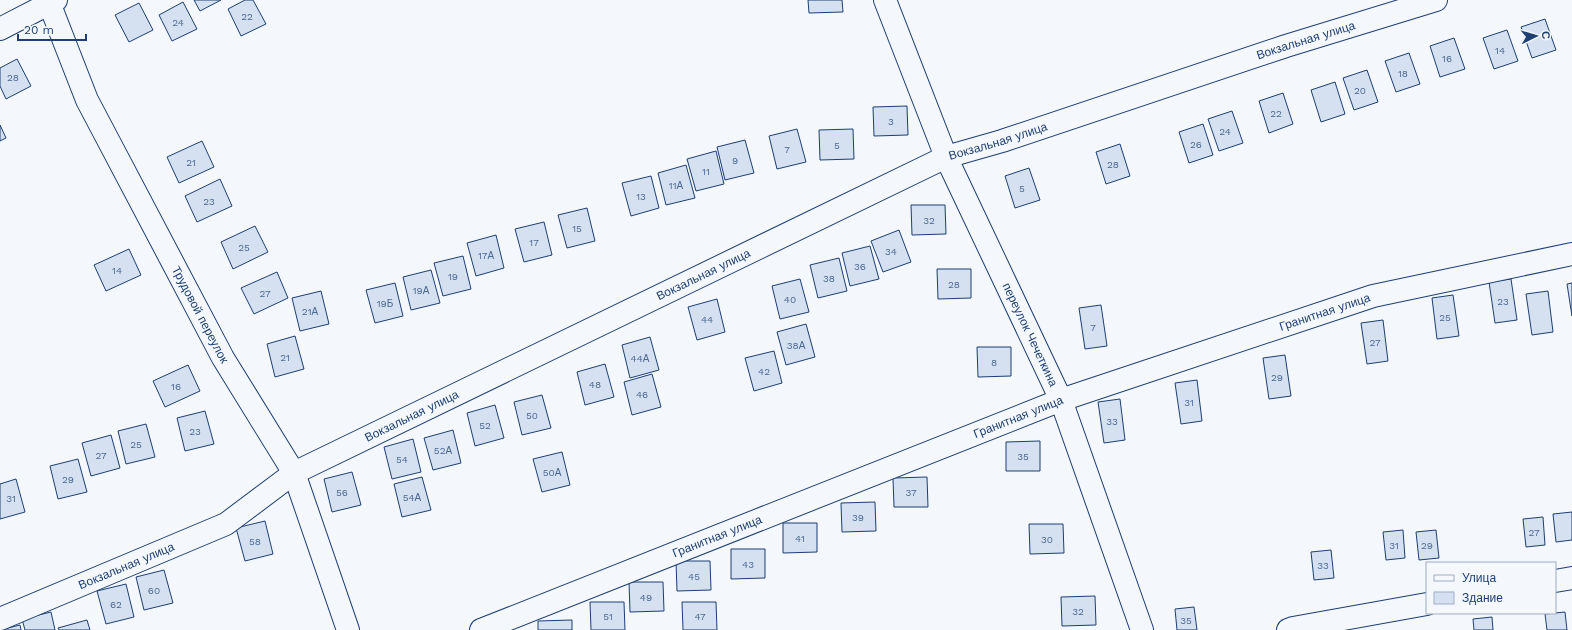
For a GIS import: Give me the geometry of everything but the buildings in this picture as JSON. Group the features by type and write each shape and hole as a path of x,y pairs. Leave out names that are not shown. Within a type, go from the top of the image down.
{"street":[{"name":"переулок Чечеткина","path":"885,0 946,158 1061,400 1142,630"},
{"name":"Вокзальная улица","path":"0,619 226,524 294,473 946,158 1002,141 1286,46 1436,0"},
{"path":"0,29 51,1"},
{"name":"Трудовой переулок","path":"51,1 87,100 223,358 294,473 348,630"},
{"name":"Гранитная улица","path":"481,630 1061,400 1373,296 1572,254"},
{"path":"1556,581 1572,578"},
{"path":"1288,630 1426,604"}]}
